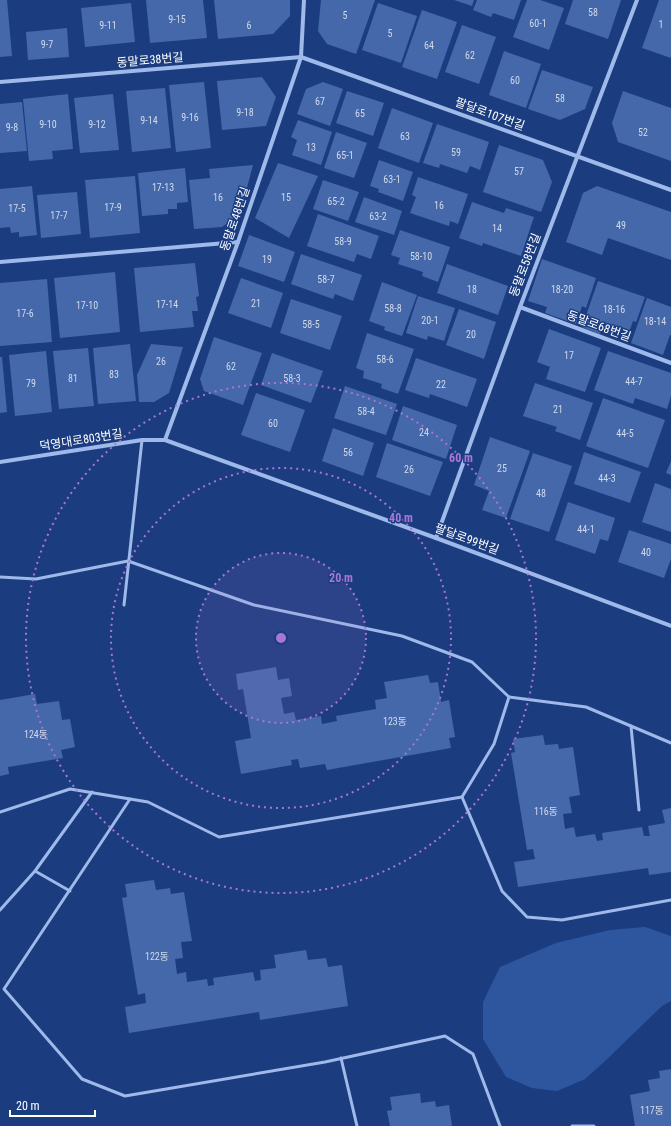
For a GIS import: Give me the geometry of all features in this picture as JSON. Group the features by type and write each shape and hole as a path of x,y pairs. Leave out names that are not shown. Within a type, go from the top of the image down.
{"street":[{"name":"동말로48번길","path":"165,440 238,242 301,57 304,0"},
{"name":"동말로58번길","path":"436,538 520,307 637,0"},
{"name":"동말로38번길","path":"0,82 301,57"},
{"name":"팔달로107번길","path":"301,57 671,190"},
{"path":"0,262 238,242"},
{"name":"동말로68번길","path":"520,307 671,363"},
{"name":"덕영대로803번길","path":"0,462 142,440 165,440"},
{"name":"팔달로99번길","path":"165,440 436,538 671,626"}],"lane":[{"path":"124,605 142,440"},
{"path":"0,576 36,579 128,561 254,605 402,636 472,662 509,697 586,707 671,743"},
{"path":"0,812 70,789 148,802 219,837 462,797 494,744 509,697"},
{"path":"631,726 640,810"},
{"path":"0,910 35,871 92,792"},
{"path":"462,797 502,891 527,917 562,920 671,900"},
{"path":"130,799 4,989 82,1079 125,1096 342,1058 445,1036 473,1054 500,1126"},
{"path":"35,871 70,890"},
{"path":"342,1058 357,1126"},
{"path":"572,1126 594,1126"}],"shaded area":[{"path":"645,927 671,936 671,1001 662,1006 585,1079 557,1091 532,1088 506,1077 483,1039 483,1002 500,967 556,943 610,930"}],"building":[{"path":"0,0 7,0 12,56 0,57"},
{"path":"146,0 203,0 207,38 150,43"},
{"path":"214,0 290,0 290,16 273,34 218,39"},
{"path":"321,0 375,0 356,54 327,44 318,31"},
{"path":"454,0 474,0 472,6"},
{"path":"477,0 521,0 514,20 493,13 491,17 473,10"},
{"path":"527,0 540,0 564,8 549,50 513,37"},
{"path":"573,0 621,0 608,39 565,24"},
{"path":"659,0 671,0 671,58 642,48"},
{"path":"131,3 135,42 85,47 81,8"},
{"path":"378,3 417,16 401,63 362,50"},
{"path":"422,10 457,22 437,79 402,67"},
{"path":"462,25 496,37 479,84 445,72"},
{"path":"67,28 69,57 28,60 26,32"},
{"path":"504,51 541,64 526,108 489,95"},
{"path":"542,70 593,87 585,109 560,120 528,109"},
{"path":"262,77 276,97 266,126 222,130 217,81"},
{"path":"204,82 211,148 176,152 169,85"},
{"path":"323,82 343,89 330,126 297,114 306,89"},
{"path":"165,88 171,148 132,152 126,91"},
{"path":"347,91 384,103 373,136 336,123"},
{"path":"623,91 671,108 671,161 618,142 612,123"},
{"path":"68,94 73,149 52,151 53,159 29,161 23,99"},
{"path":"113,94 119,150 80,153 74,98"},
{"path":"22,102 27,151 0,153 0,104"},
{"path":"392,108 433,123 419,163 378,148"},
{"path":"298,120 332,132 321,165 292,155 297,140 291,137"},
{"path":"437,124 489,142 480,170 470,166 467,173 440,164 439,168 423,163"},
{"path":"336,132 367,143 354,178 324,168"},
{"path":"499,145 543,160 552,182 541,212 483,192"},
{"path":"379,160 413,172 403,201 378,192 379,189 370,186"},
{"path":"278,163 318,176 289,238 255,218"},
{"path":"253,165 240,214 222,227 194,229 189,180 210,178 209,169"},
{"path":"185,168 188,202 177,203 177,209 168,209 168,214 142,216 138,173"},
{"path":"135,176 140,233 90,238 85,180"},
{"path":"418,177 468,194 458,224 450,221 449,226 410,213 416,197 412,195"},
{"path":"323,180 359,192 348,221 313,209"},
{"path":"32,186 37,235 19,237 19,232 11,233 10,227 0,228 0,189"},
{"path":"597,186 671,212 671,260 608,238 602,255 566,242 583,193"},
{"path":"77,192 81,234 41,238 37,195"},
{"path":"364,197 402,211 394,235 355,222"},
{"path":"472,202 504,213 506,208 534,217 521,256 483,243 482,246 459,238"},
{"path":"318,214 379,236 371,259 357,254 354,262 307,246"},
{"path":"400,230 450,247 438,282 422,276 423,272 398,264 400,258 391,255"},
{"path":"249,235 295,252 284,282 238,266"},
{"path":"301,254 362,275 353,301 335,294 333,299 291,284"},
{"path":"542,259 596,278 586,308 582,306 576,324 545,313 547,307 528,301"},
{"path":"195,263 199,296 196,297 198,311 192,311 194,327 140,332 134,268"},
{"path":"447,264 508,286 498,315 437,293"},
{"path":"115,272 120,332 60,338 54,278"},
{"path":"241,278 283,293 271,328 228,313"},
{"path":"47,279 52,342 0,346 0,283"},
{"path":"598,281 645,297 636,322 633,321 629,332 603,323 600,334 582,327"},
{"path":"382,282 417,295 402,336 384,330 385,327 369,321"},
{"path":"418,296 455,308 444,341 428,336 427,340 406,333"},
{"path":"647,298 671,307 671,335 663,355 631,343"},
{"path":"291,299 342,316 330,350 280,333"},
{"path":"459,309 496,322 484,359 446,345"},
{"path":"549,329 601,348 585,392 546,379 550,367 537,362"},
{"path":"367,333 414,349 398,394 381,388 382,384 363,378 364,371 356,368"},
{"path":"214,337 262,353 243,405 204,391 200,379"},
{"path":"130,344 136,401 98,404 93,348"},
{"path":"151,344 183,347 169,393 154,402 139,402 137,375"},
{"path":"88,348 94,406 59,409 53,351"},
{"path":"46,351 52,412 15,416 9,355"},
{"path":"608,351 671,373 671,396 667,409 635,398 633,404 594,390"},
{"path":"272,353 323,371 311,403 261,385"},
{"path":"0,357 2,357 7,412 0,413"},
{"path":"416,358 477,379 467,407 430,394 429,398 405,390"},
{"path":"535,383 593,403 580,440 555,431 557,427 523,416"},
{"path":"345,386 397,404 386,435 334,418"},
{"path":"256,393 305,410 290,452 241,435"},
{"path":"603,398 665,420 648,468 586,446"},
{"path":"403,406 457,425 446,459 392,440"},
{"path":"333,428 374,443 363,476 322,461"},
{"path":"490,437 530,451 506,518 482,510 489,491 474,485"},
{"path":"387,443 443,462 430,496 376,477"},
{"path":"584,452 641,472 630,503 574,484"},
{"path":"533,453 572,466 549,532 510,519"},
{"path":"671,461 671,475 666,473"},
{"path":"655,483 671,489 671,532 642,522"},
{"path":"568,502 615,518 608,541 600,539 595,554 555,540"},
{"path":"629,530 671,544 671,559 664,578 618,562"},
{"path":"276,667 278,680 289,678 292,696 281,698 284,714 294,712 296,720 321,716 322,724 337,721 336,716 376,709 375,700 387,698 384,682 428,675 430,683 438,682 441,702 449,700 455,737 449,738 451,748 327,770 325,764 300,768 298,759 291,760 292,765 241,774 235,741 251,738 243,689 238,690 236,674"},
{"path":"35,694 37,704 59,701 62,720 70,719 75,747 61,750 63,758 8,767 9,774 0,776 0,700"},
{"path":"543,735 545,745 558,744 559,749 573,747 580,795 569,797 572,813 563,814 565,829 574,827 576,837 595,834 597,841 603,840 602,833 642,827 644,836 650,836 648,826 665,823 662,810 671,808 671,872 649,875 648,868 518,887 514,862 535,859 533,849 527,850 511,753 515,752 513,739"},
{"path":"154,880 156,890 170,888 171,894 184,892 192,941 181,942 183,958 175,959 177,974 186,972 187,982 207,979 208,986 214,985 213,978 253,972 255,981 261,980 260,970 276,968 274,955 306,950 308,960 326,958 328,967 342,965 348,1006 260,1020 259,1012 129,1033 125,1007 146,1003 145,993 138,995 122,898 127,897 125,884"},
{"path":"671,1069 671,1126 635,1126 630,1095 650,1091 648,1080 660,1078 659,1071"},
{"path":"420,1093 421,1103 435,1101 436,1107 449,1105 452,1126 390,1126 387,1111 392,1110 390,1097"}]}
